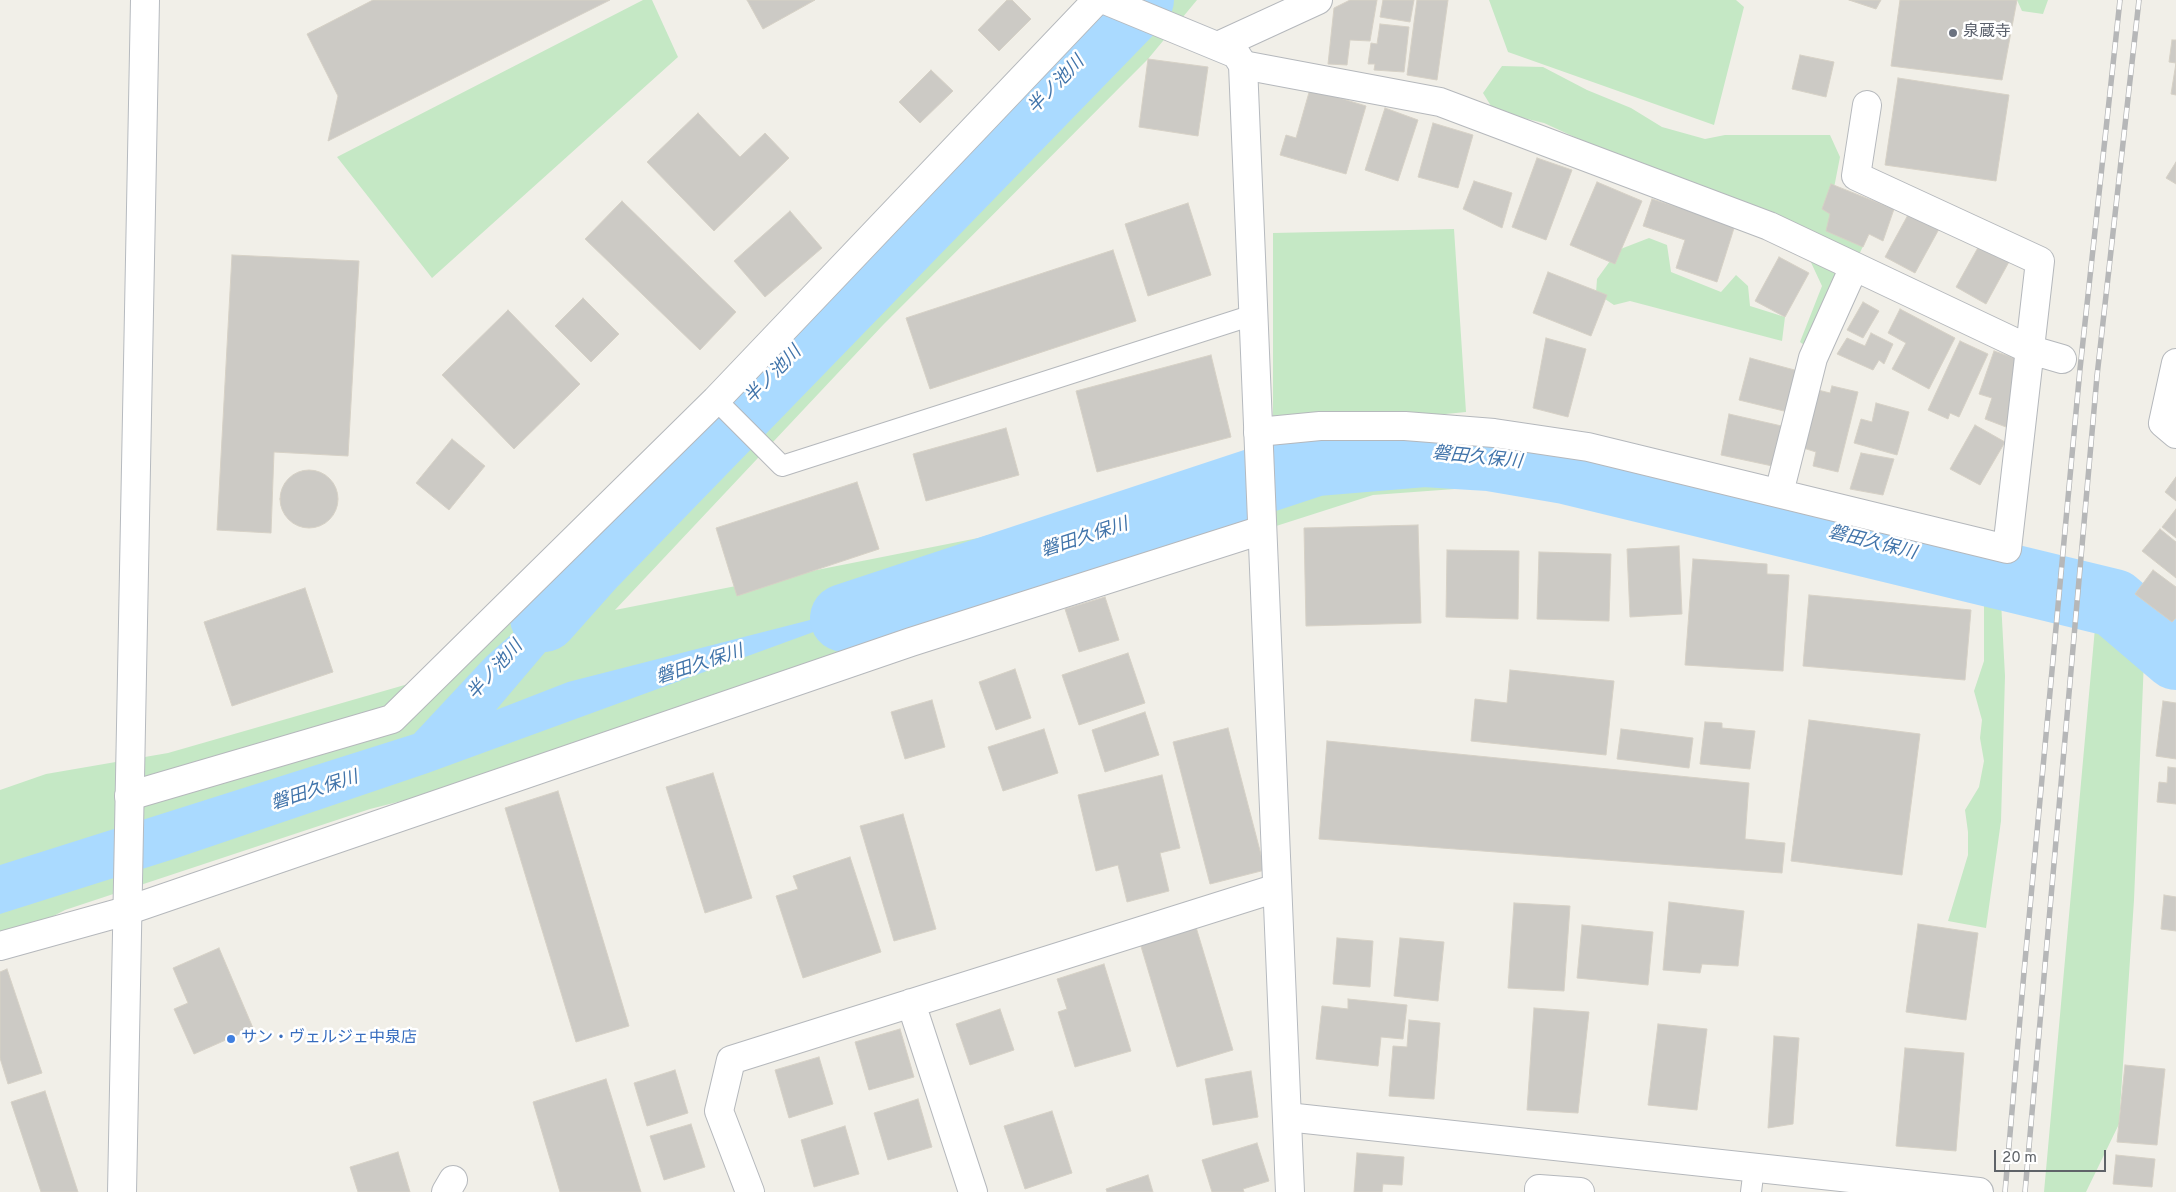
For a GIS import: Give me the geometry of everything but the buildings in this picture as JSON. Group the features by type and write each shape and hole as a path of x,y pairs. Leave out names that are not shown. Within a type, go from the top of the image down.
{"street":[{"path":"122,1192 126,906 145,0"},
{"path":"129,801 392,719 716,400 1097,0"},
{"path":"1105,0 1236,54 1242,65 1290,1192"},
{"path":"1218,46 1318,0"},
{"path":"1242,65 1440,102 1769,226 2031,350 2062,359"},
{"path":"1258,443 1320,426 1405,426 1494,433 1588,447 2007,549 2040,261 1856,176 1867,105"},
{"path":"1779,493 1813,358 1854,266"},
{"path":"2176,363 2163,423 2176,434"},
{"path":"0,946 126,906 1262,524"},
{"path":"750,1192 719,1111 731,1060 1277,888"},
{"path":"912,1003 973,1192"},
{"path":"1287,1117 1752,1180 1979,1192"},
{"path":"1540,1192 1540,1189 1580,1192"}],"lane":[{"path":"716,400 782,466 1253,316"}],"green space":[{"path":"643,0 652,0 678,57 432,278 337,157"},
{"path":"1106,0 1197,0 1148,59 883,325 615,610 978,538 1282,450 1405,426 1588,447 2007,549 2030,582 2042,573 2042,616 2001,601 2005,676 2001,821 1986,928 1948,921 1968,855 1968,832 1965,810 1979,787 1984,761 1980,738 1982,720 1974,691 1984,661 1984,596 1726,521 1523,484 1373,495 1067,593 575,757 370,809 65,910 0,944 0,790 46,774 168,753 436,676"},
{"path":"1489,0 1736,0 1744,7 1714,125 1508,52"},
{"path":"2017,0 2048,0 2043,14 2022,11"},
{"path":"1502,66 1543,67 1587,90 1631,108 1662,127 1705,139 1725,135 1830,135 1840,157 1833,193 1872,226 1815,353 1800,342 1822,286 1801,241 1544,123 1523,118 1491,106 1483,93"},
{"path":"1454,229 1466,412 1293,429 1273,416 1273,233"},
{"path":"1649,238 1667,245 1671,272 1721,292 1736,275 1748,286 1750,306 1785,317 1782,341 1630,301 1614,305 1596,293 1597,279 1618,250"},
{"path":"2095,628 2144,660 2134,900 2119,1124 2086,1192 2044,1192"}],"water":[{"path":"714,453 496,710 568,682 931,589 428,773 177,858 0,914 0,865 414,734 486,657"}],"waterway":[{"name":"半ノ池川","path":"544,618 593,563 1140,0"},
{"name":"磐田久保川","path":"844,618 1316,462 1424,453 1489,457 1565,470 2114,603 2176,656"}],"railway":[{"path":"2005,1192 2080,369 2120,0"},
{"path":"2025,1192 2097,376 2139,0"}],"place":[{"name":"泉蔵寺","path":"1953,33"},
{"name":"サン・ヴェルジェ中泉店","path":"231,1039"}]}
